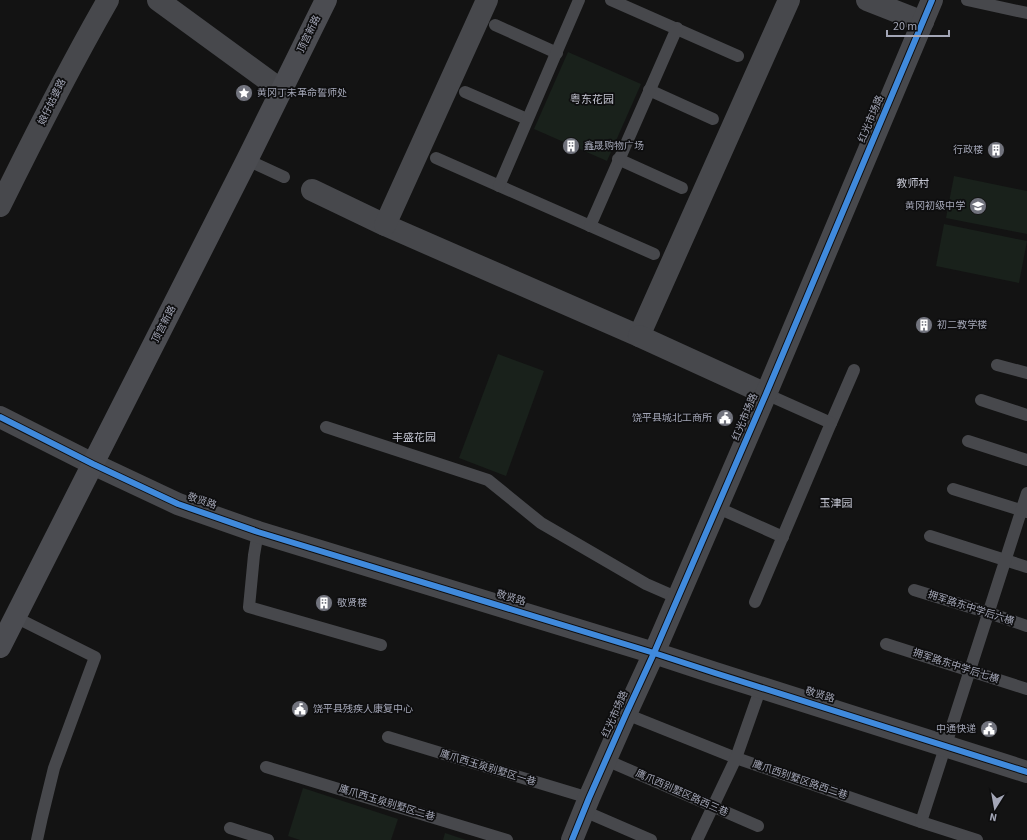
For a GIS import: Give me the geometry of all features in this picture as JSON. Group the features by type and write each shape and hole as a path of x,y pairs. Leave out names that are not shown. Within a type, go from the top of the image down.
{"main road":[{"name":"顶宫新路","path":"0,647 247,160 326,0"}],"street":[{"name":"娘仔姑婆路","path":"0,206 78,51 108,0"},
{"path":"158,0 281,90"},
{"path":"385,225 487,0"},
{"path":"639,336 789,0"},
{"path":"867,0 923,22"},
{"name":"红光市场路","path":"572,840 766,394 932,0"},
{"path":"312,190 385,225 639,336 766,394"},
{"name":"敬贤路","path":"0,417 93,464 178,504 258,532 654,652 1027,772"}],"lane":[{"path":"499,186 579,0"},
{"path":"611,0 738,56"},
{"path":"967,0 1027,13"},
{"path":"495,25 557,53"},
{"path":"590,226 618,158 676,28"},
{"path":"649,90 713,119"},
{"path":"465,92 527,120"},
{"path":"436,158 654,254"},
{"path":"618,158 682,188"},
{"path":"247,160 284,177"},
{"path":"997,365 1027,373"},
{"path":"756,602 854,370"},
{"path":"766,394 831,423"},
{"path":"981,400 1027,414"},
{"path":"326,427 488,480 542,523 646,584 678,598"},
{"path":"968,441 1027,460"},
{"path":"953,489 1025,511"},
{"path":"921,822 1006,560 1025,511 1027,493"},
{"path":"716,507 783,536"},
{"path":"258,532 249,606 381,646"},
{"path":"930,536 1027,567"},
{"name":"拥军路东中学后六横","path":"914,590 1027,626"},
{"path":"15,617 95,657 54,768 38,840"},
{"name":"拥军路东中学后七横","path":"886,644 1027,689"},
{"path":"697,840 736,758 761,687"},
{"name":"鹰爪西别墅区路西二巷","path":"626,714 736,758 977,840"},
{"name":"鹰爪西玉泉别墅区一巷","path":"388,737 586,805 651,840"},
{"name":"鹰爪西别墅区路西三巷","path":"606,760 758,826"},
{"name":"鹰爪西玉泉别墅区二巷","path":"266,767 507,840"},
{"path":"230,828 268,840"}],"shaded area":[{"path":"568,52 641,84 607,161 534,129"},
{"path":"954,176 1027,191 1027,234 946,218"},
{"path":"944,224 1027,241 1019,283 936,266"},
{"path":"498,354 544,371 506,476 459,458"},
{"path":"303,788 398,819 391,840 300,840 288,836"},
{"path":"445,833 466,840 443,840"}],"cycle path":[{"path":"572,840 766,394 932,0"},
{"path":"0,417 93,464 178,504 258,532 654,653 1027,772"}],"place":[{"name":"黄冈丁未革命誓师处","path":"244,93"},
{"name":"鑫晟购物广场","path":"571,146"},
{"name":"行政楼","path":"996,150"},
{"name":"黄冈初级中学","path":"978,206"},
{"name":"初二教学楼","path":"924,325"},
{"name":"饶平县城北工商所","path":"725,418"},
{"name":"敬贤楼","path":"324,603"},
{"name":"饶平县残疾人康复中心","path":"300,709"},
{"name":"中通快递","path":"989,729"}],"district":[{"name":"粤东花园","path":"592,99"},
{"name":"教师村","path":"913,183"},
{"name":"丰盛花园","path":"414,437"},
{"name":"玉津园","path":"836,503"}]}
